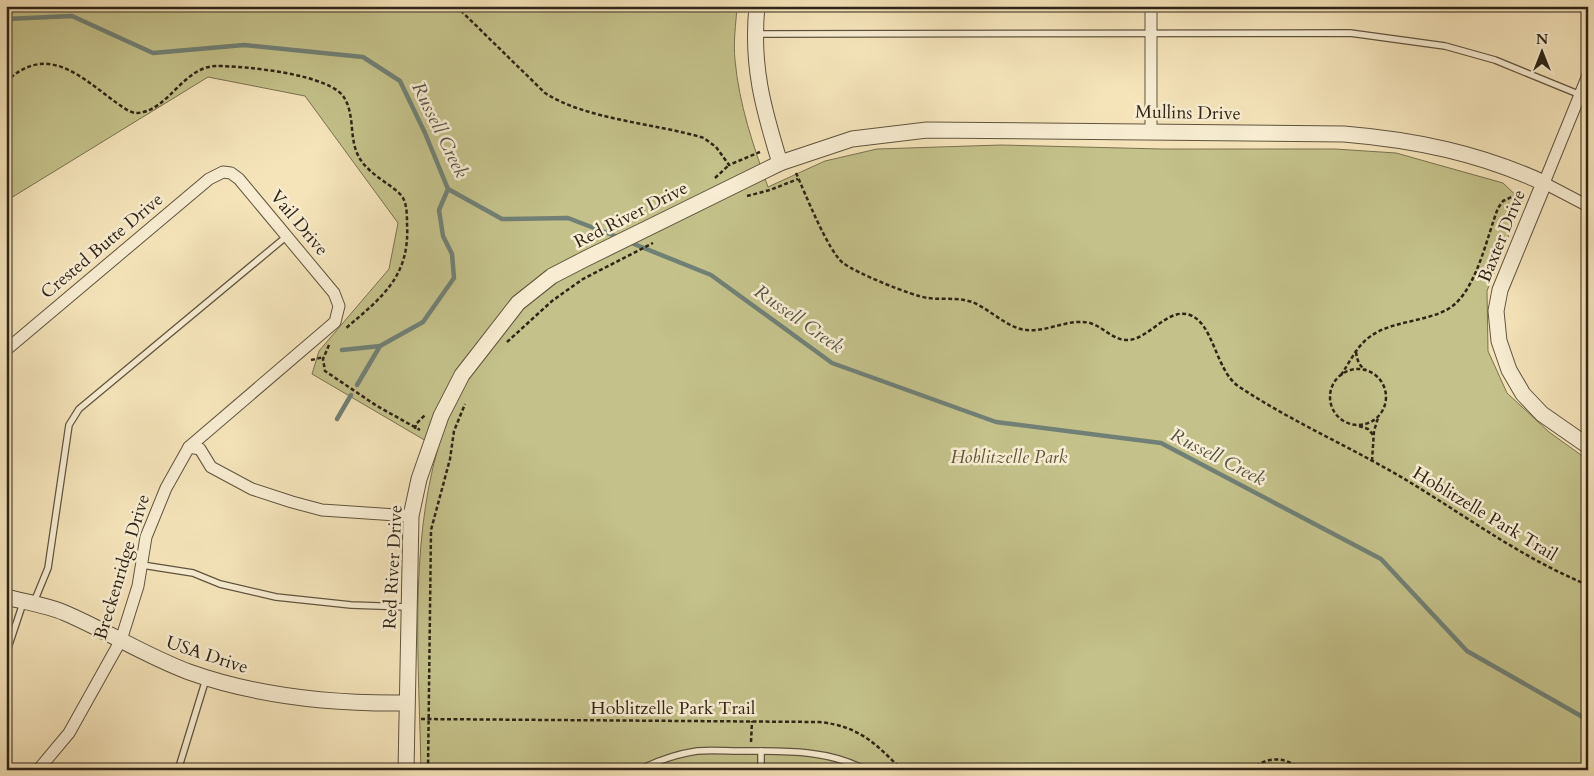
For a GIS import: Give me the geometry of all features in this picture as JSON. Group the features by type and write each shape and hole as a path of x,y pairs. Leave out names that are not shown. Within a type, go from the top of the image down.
{"street":[{"path":"757,6 756,57 762,102 780,163"},
{"path":"1151,6 1151,131"},
{"path":"1544,183 1584,96 1588,75"},
{"name":"Mullins Drive","path":"780,163 852,139 927,130 1344,134 1403,139 1462,152 1520,172 1588,206"},
{"name":"Red River Drive","path":"406,770 411,516 419,479 433,436 462,375 518,303 561,271 712,188 780,163"},
{"name":"Vail Drive","path":"223,172 231,174 238,179 288,236 334,293 339,306"},
{"name":"Crested Butte Drive","path":"6,350 209,179 223,172"},
{"name":"Baxter Drive","path":"1544,183 1500,290 1496,311 1499,340 1509,370 1523,394 1542,414 1588,446"},
{"name":"Breckenridge Drive","path":"38,770 70,733 121,640 138,586 146,537 166,488 189,447 335,322 339,306"},
{"path":"189,447 200,449 211,467 252,489 292,502 322,510 411,516"},
{"name":"USA Drive","path":"6,597 64,612 152,657 235,686 296,698 353,704 406,703"}],"lane":[{"path":"756,34 1350,33 1445,46 1495,60 1584,96"},
{"path":"6,654 29,602 48,568 69,424 79,408 288,236"},
{"path":"142,565 193,573 220,584 276,597 351,606 410,607"},
{"path":"188,770 178,768 206,677"},
{"path":"639,770 657,761 698,751 818,753 846,760 866,770"},
{"path":"761,751 761,770"}],"path":[{"path":"456,6 545,93 559,102 580,109 704,138 716,147 729,165"},
{"path":"6,82 28,65 50,64 69,68 124,108 136,113 154,108 199,70 216,66 300,75 322,82 345,97 352,119 354,143 359,158 373,175 403,197 406,209 408,243 402,266 386,294 344,330"},
{"path":"712,188 729,165 760,152"},
{"name":"Hoblitzelle Park Trail","path":"796,172 828,240 845,264 925,298 962,299 1019,329 1031,330 1077,322 1091,323 1115,338 1132,340 1153,330 1175,315 1190,315 1202,324 1222,369 1236,384 1306,426 1372,461 1550,570 1588,585"},
{"path":"743,197 770,190 799,179"},
{"path":"1374,436 1368,429 1346,423 1337,416 1331,406 1330,395 1333,384 1356,351 1370,336 1437,313 1456,304 1469,285 1498,208 1503,201 1522,192"},
{"path":"505,345 546,306 583,279"},
{"path":"332,341 327,347 323,359 325,371 377,406 420,430"},
{"path":"1356,351 1357,360 1362,368 1380,379 1386,391 1385,405 1378,418 1374,436 1372,461"},
{"path":"1341,375 1354,370 1368,371"},
{"path":"428,770 432,530 453,443 454,431 467,399"},
{"path":"1357,425 1368,424 1378,418"},
{"path":"446,441 453,443"},
{"name":"Hoblitzelle Park Trail","path":"419,719 752,721 840,724 864,734 902,770"},
{"path":"751,751 752,721"},
{"path":"1251,770 1263,761 1276,758 1289,761 1301,770"}],"green space":[{"name":"Hoblitzelle Park","path":"6,6 737,6 734,47 737,76 747,124 768,187 825,161 877,149 1001,145 1162,149 1335,149 1396,153 1503,183 1522,201 1487,291 1488,351 1507,393 1549,432 1588,460 1588,770 421,770 418,649 419,567 429,487 438,448 312,374 319,351 389,269 398,223 305,96 208,77 6,201"}],"waterway":[{"name":"Russell Creek","path":"6,19 72,16 153,53 244,45 363,57 400,81 425,133 448,189 502,219 568,218 620,238"},
{"path":"342,350 380,346 423,322 454,278 452,254 443,236 439,210 448,189"},
{"name":"Russell Creek","path":"629,242 711,275 832,363 996,422 1161,443 1381,559 1467,651 1588,720"},
{"path":"357,385 380,346"},
{"path":"337,419 351,395"}]}
